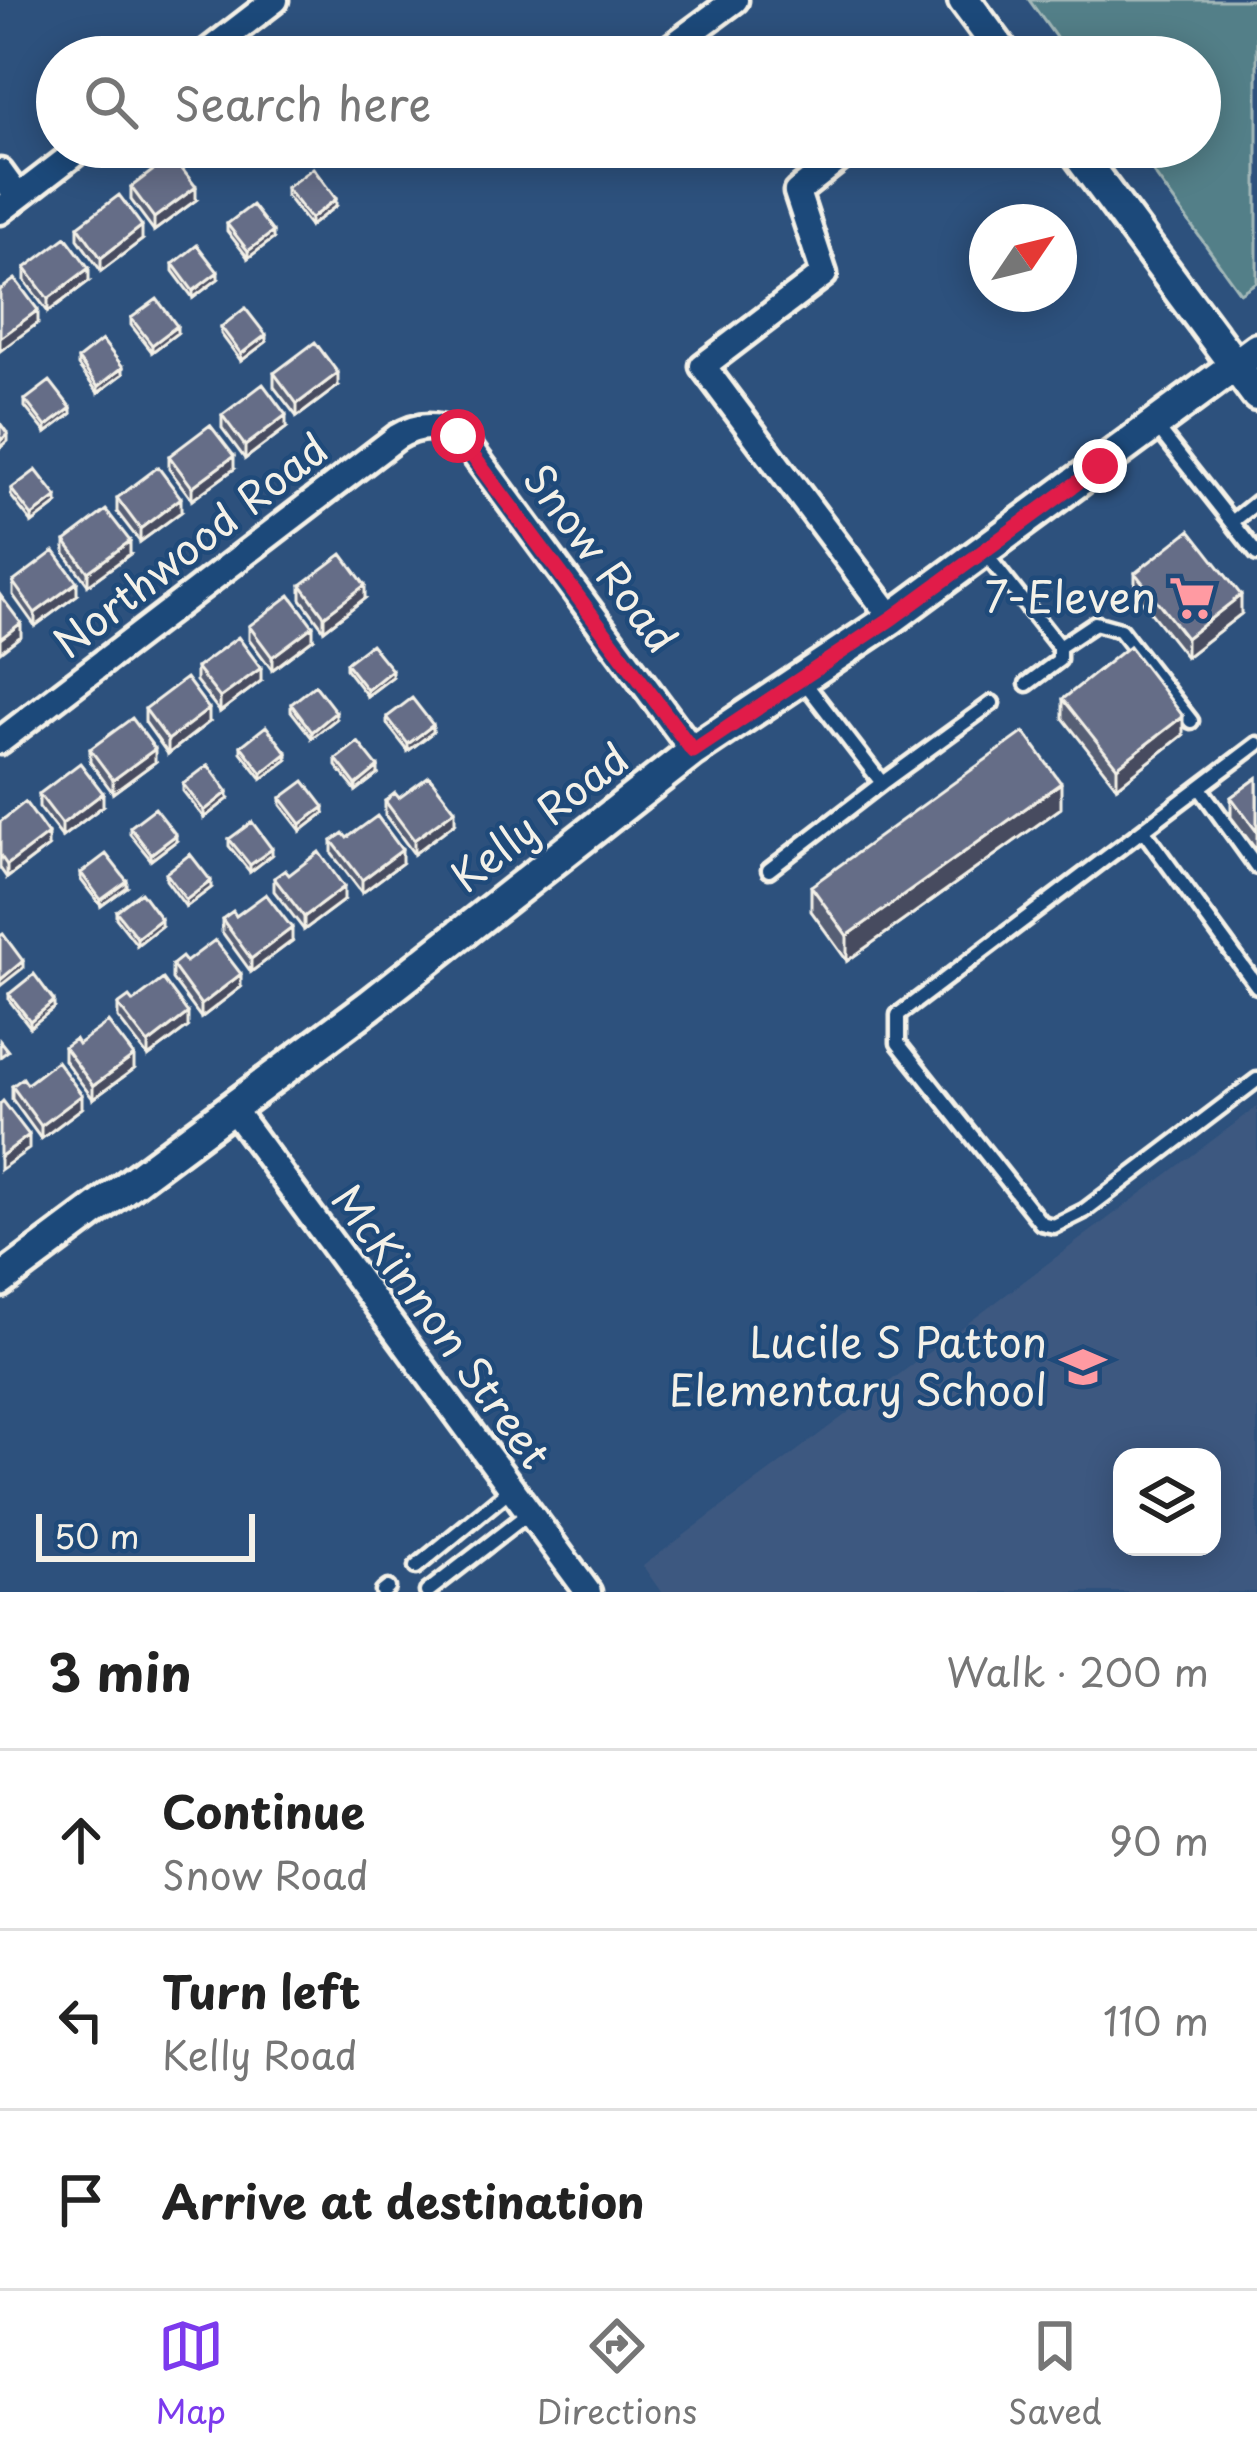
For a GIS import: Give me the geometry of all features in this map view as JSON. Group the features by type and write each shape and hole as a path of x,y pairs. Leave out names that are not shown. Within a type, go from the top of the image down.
{"street":[{"path":"228,36 275,0"},
{"path":"686,36 735,0"},
{"path":"964,0 982,36"},
{"path":"0,172 9,204 56,168"},
{"path":"827,168 796,192 824,274 703,366 892,618"},
{"path":"1089,168 1246,357 1257,394"},
{"name":"Kelly Road","path":"0,1281 693,751 892,618 1246,357"},
{"name":"Northwood Road","path":"0,741 397,437 435,426"},
{"name":"Snow Road","path":"435,426 468,446 693,751"},
{"name":"McKinnon Street","path":"232,1108 588,1592"}],"lane":[{"path":"1156,425 1257,554"},
{"path":"1232,522 1257,502"},
{"path":"983,551 1059,647 1059,660 1027,684"},
{"path":"1059,647 1095,623 1120,630 1191,721"},
{"path":"802,678 882,783"},
{"path":"769,870 992,703"},
{"path":"1257,744 898,1015 898,1042 1041,1223 1054,1226 1084,1211 1257,1081"},
{"path":"1199,788 1257,867"},
{"path":"1143,830 1257,986"},
{"path":"416,1567 512,1488"},
{"path":"427,1592 530,1513"}],"shaded area":[{"name":"Lucile S Patton Elementary School","path":"1257,1107 1257,1592 661,1592 643,1566"}],"green space":[{"path":"1029,0 1257,0 1257,282 1240,293 1150,168 1221,168 1221,36 1055,36"}],"building":[{"path":"156,168 181,168 196,187 154,218 131,187"},
{"path":"313,168 336,199 310,219 286,188"},
{"path":"119,195 142,226 101,258 78,226"},
{"path":"252,205 273,232 248,251 227,224"},
{"path":"66,237 89,268 48,299 25,268"},
{"path":"197,245 218,272 193,291 173,264"},
{"path":"15,279 38,310 0,338 0,290"},
{"path":"157,299 177,326 152,345 131,318"},
{"path":"245,308 266,335 241,354 221,327"},
{"path":"102,340 123,367 98,387 78,359"},
{"path":"315,342 338,373 297,404 274,373"},
{"path":"50,381 71,408 46,427 25,400"},
{"path":"263,384 286,415 245,446 222,415"},
{"path":"210,425 234,456 192,487 169,456"},
{"path":"158,467 181,498 140,529 117,498"},
{"path":"36,470 57,497 32,516 11,489"},
{"path":"106,510 130,541 88,572 65,541"},
{"path":"1190,530 1241,595 1186,638 1135,573"},
{"path":"54,551 77,582 35,613 13,582"},
{"path":"342,554 365,585 324,616 301,585"},
{"path":"0,595 21,623 0,639"},
{"path":"290,595 313,626 272,657 249,626"},
{"path":"238,637 261,668 220,698 196,668"},
{"path":"371,644 392,670 367,690 346,663"},
{"path":"1129,646 1183,716 1117,767 1063,699"},
{"path":"186,678 209,709 168,740 145,709"},
{"path":"315,685 336,712 312,732 291,704"},
{"path":"412,698 433,725 408,744 387,717"},
{"path":"132,718 155,749 113,780 90,749"},
{"path":"266,726 287,753 262,773 241,746"},
{"path":"1024,732 1061,783 847,936 811,886"},
{"path":"358,742 378,767 356,785 336,759"},
{"path":"80,763 103,793 62,824 39,794"},
{"path":"208,765 228,792 204,811 183,784"},
{"path":"429,776 455,810 414,840 385,801 395,793 399,798"},
{"path":"1257,778 1257,832 1231,797"},
{"path":"304,781 324,807 301,824 281,798"},
{"path":"25,802 48,834 7,865 0,855 0,822"},
{"path":"155,808 176,835 151,854 130,827"},
{"path":"377,816 402,850 362,880 332,841 343,833 347,838"},
{"path":"252,822 272,849 250,865 229,839"},
{"path":"319,852 344,887 304,917 274,878 285,870 289,875"},
{"path":"106,854 127,881 101,900 81,873"},
{"path":"190,854 211,881 186,900 166,873"},
{"path":"141,892 161,919 137,938 116,911"},
{"path":"266,894 292,928 251,959 222,919 233,911 236,916"},
{"path":"0,936 23,961 0,980"},
{"path":"215,940 241,974 201,1005 172,965 182,957 186,962"},
{"path":"34,974 54,1001 30,1021 9,994"},
{"path":"163,979 188,1013 148,1044 118,1005 129,997 133,1002"},
{"path":"108,1022 134,1056 93,1086 64,1047 75,1039 78,1044"},
{"path":"57,1061 82,1095 41,1126 12,1086 23,1078 27,1084"},
{"path":"3,1101 29,1135 0,1157 0,1104"}],"place":[{"name":"7-Eleven","path":"1192,598"},
{"name":"Lucile S Patton Elementary School","path":"1083,1367"}],"route":[{"path":"458,436 693,751 892,618 1100,466"}]}
